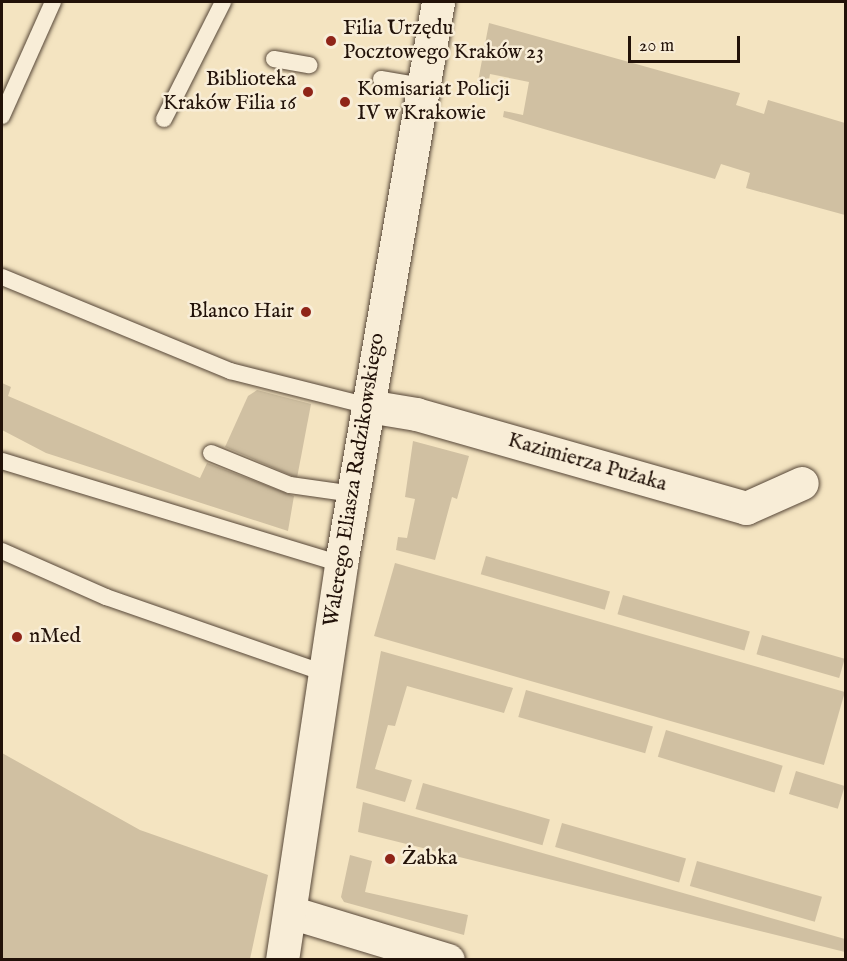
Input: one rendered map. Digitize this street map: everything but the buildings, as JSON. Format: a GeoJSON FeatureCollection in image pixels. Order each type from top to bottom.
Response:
{"type":"FeatureCollection","features":[{"type":"Feature","properties":{"kind":"street","name":"Walerego Eliasza Radzikowskiego"},"geometry":{"type":"LineString","coordinates":[[282,960],[341,564],[438,2]]}},
{"type":"Feature","properties":{"kind":"street","name":"Kazimierza Pużaka"},"geometry":{"type":"LineString","coordinates":[[368,406],[416,414],[747,508],[802,483]]}},
{"type":"Feature","properties":{"kind":"street"},"geometry":{"type":"LineString","coordinates":[[290,912],[448,960]]}},
{"type":"Feature","properties":{"kind":"lane"},"geometry":{"type":"LineString","coordinates":[[2,116],[54,2]]}},
{"type":"Feature","properties":{"kind":"lane"},"geometry":{"type":"LineString","coordinates":[[164,119],[223,2]]}},
{"type":"Feature","properties":{"kind":"lane"},"geometry":{"type":"LineString","coordinates":[[274,59],[309,65]]}},
{"type":"Feature","properties":{"kind":"lane"},"geometry":{"type":"LineString","coordinates":[[381,79],[423,86]]}},
{"type":"Feature","properties":{"kind":"lane"},"geometry":{"type":"LineString","coordinates":[[2,277],[230,371],[368,406]]}},
{"type":"Feature","properties":{"kind":"lane"},"geometry":{"type":"LineString","coordinates":[[211,453],[290,485],[353,494]]}},
{"type":"Feature","properties":{"kind":"lane"},"geometry":{"type":"LineString","coordinates":[[2,461],[341,564]]}},
{"type":"Feature","properties":{"kind":"lane"},"geometry":{"type":"LineString","coordinates":[[2,551],[106,597],[324,673]]}},
{"type":"Feature","properties":{"kind":"shaded area"},"geometry":{"type":"Polygon","coordinates":[[[489,23],[740,93],[736,105],[764,114],[768,100],[845,123],[845,215],[746,188],[750,173],[721,164],[715,179],[503,117],[504,111],[523,115],[529,82],[490,74],[486,95],[476,92],[489,23]]]}},
{"type":"Feature","properties":{"kind":"shaded area"},"geometry":{"type":"Polygon","coordinates":[[[2,383],[11,387],[8,396],[200,478],[207,463],[294,496],[288,531],[46,453],[2,430],[2,383]]]}},
{"type":"Feature","properties":{"kind":"shaded area"},"geometry":{"type":"Polygon","coordinates":[[[257,390],[311,404],[297,478],[225,447],[248,396],[257,390]]]}},
{"type":"Feature","properties":{"kind":"shaded area"},"geometry":{"type":"Polygon","coordinates":[[[413,441],[469,456],[457,499],[452,497],[435,560],[396,550],[398,537],[407,538],[415,499],[405,497],[413,441]]]}},
{"type":"Feature","properties":{"kind":"shaded area"},"geometry":{"type":"Polygon","coordinates":[[[486,556],[610,592],[605,610],[481,574],[486,556]]]}},
{"type":"Feature","properties":{"kind":"shaded area"},"geometry":{"type":"Polygon","coordinates":[[[395,563],[845,692],[824,765],[374,636],[395,563]]]}},
{"type":"Feature","properties":{"kind":"shaded area"},"geometry":{"type":"Polygon","coordinates":[[[623,595],[750,631],[744,651],[617,614],[623,595]]]}},
{"type":"Feature","properties":{"kind":"shaded area"},"geometry":{"type":"Polygon","coordinates":[[[762,635],[845,659],[839,678],[756,654],[762,635]]]}},
{"type":"Feature","properties":{"kind":"shaded area"},"geometry":{"type":"Polygon","coordinates":[[[381,651],[513,688],[504,713],[407,686],[395,726],[388,725],[375,769],[412,780],[405,802],[356,788],[381,651]]]}},
{"type":"Feature","properties":{"kind":"shaded area"},"geometry":{"type":"Polygon","coordinates":[[[526,690],[653,726],[645,753],[518,717],[526,690]]]}},
{"type":"Feature","properties":{"kind":"shaded area"},"geometry":{"type":"Polygon","coordinates":[[[666,730],[783,766],[774,792],[658,757],[666,730]]]}},
{"type":"Feature","properties":{"kind":"shaded area"},"geometry":{"type":"Polygon","coordinates":[[[2,753],[140,830],[268,875],[250,959],[2,959],[2,753]]]}},
{"type":"Feature","properties":{"kind":"shaded area"},"geometry":{"type":"Polygon","coordinates":[[[796,771],[845,786],[838,809],[789,794],[796,771]]]}},
{"type":"Feature","properties":{"kind":"shaded area"},"geometry":{"type":"Polygon","coordinates":[[[423,783],[550,819],[542,845],[416,809],[423,783]]]}},
{"type":"Feature","properties":{"kind":"shaded area"},"geometry":{"type":"Polygon","coordinates":[[[363,802],[845,939],[845,952],[358,832],[363,802]]]}},
{"type":"Feature","properties":{"kind":"shaded area"},"geometry":{"type":"Polygon","coordinates":[[[562,823],[686,859],[679,883],[555,847],[562,823]]]}},
{"type":"Feature","properties":{"kind":"shaded area"},"geometry":{"type":"Polygon","coordinates":[[[350,855],[372,861],[365,892],[468,915],[464,935],[344,902],[341,897],[350,855]]]}},
{"type":"Feature","properties":{"kind":"shaded area"},"geometry":{"type":"Polygon","coordinates":[[[697,861],[822,897],[815,922],[690,886],[697,861]]]}},
{"type":"Feature","properties":{"kind":"place","name":"Filia Urzędu Pocztowego Kraków 23"},"geometry":{"type":"Point","coordinates":[331,41]}},
{"type":"Feature","properties":{"kind":"place","name":"Biblioteka Kraków Filia 16"},"geometry":{"type":"Point","coordinates":[308,92]}},
{"type":"Feature","properties":{"kind":"place","name":"Komisariat Policji IV w Krakowie"},"geometry":{"type":"Point","coordinates":[345,102]}},
{"type":"Feature","properties":{"kind":"place","name":"Blanco Hair"},"geometry":{"type":"Point","coordinates":[306,312]}},
{"type":"Feature","properties":{"kind":"place","name":"nMed"},"geometry":{"type":"Point","coordinates":[17,637]}},
{"type":"Feature","properties":{"kind":"place","name":"Żabka"},"geometry":{"type":"Point","coordinates":[390,859]}}]}
